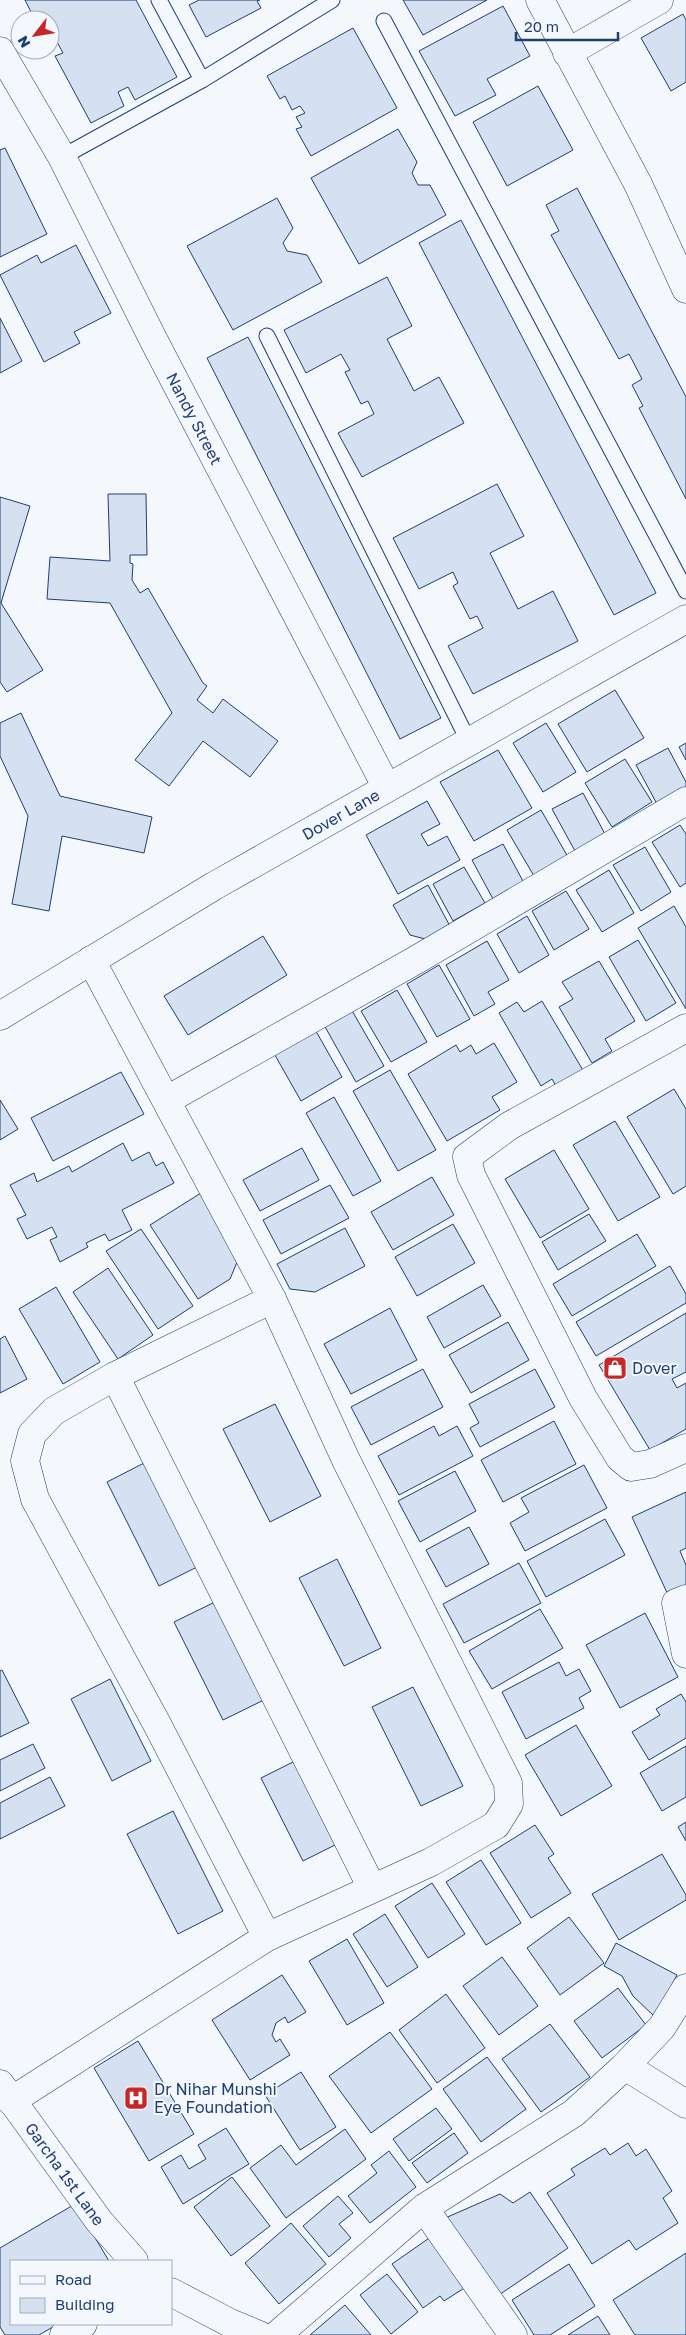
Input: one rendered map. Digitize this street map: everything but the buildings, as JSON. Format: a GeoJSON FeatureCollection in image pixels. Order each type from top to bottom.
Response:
{"type":"FeatureCollection","features":[{"type":"Feature","properties":{"kind":"street"},"geometry":{"type":"LineString","coordinates":[[540,0],[638,184],[686,290]]}},
{"type":"Feature","properties":{"kind":"street"},"geometry":{"type":"LineString","coordinates":[[567,53],[659,0]]}},
{"type":"Feature","properties":{"kind":"street","name":"Nandy Street"},"geometry":{"type":"LineString","coordinates":[[0,51],[62,157],[153,339],[387,788]]}},
{"type":"Feature","properties":{"kind":"street","name":"Dover Lane"},"geometry":{"type":"LineString","coordinates":[[0,1016],[214,886],[686,619]]}},
{"type":"Feature","properties":{"kind":"street"},"geometry":{"type":"LineString","coordinates":[[167,1100],[416,960],[686,801]]}},
{"type":"Feature","properties":{"kind":"street"},"geometry":{"type":"LineString","coordinates":[[5,2093],[267,1938],[431,1862],[496,1825],[509,1804],[508,1783],[346,1460],[272,1299],[91,960]]}},
{"type":"Feature","properties":{"kind":"street"},"geometry":{"type":"LineString","coordinates":[[686,1028],[509,1126],[467,1157],[471,1174],[583,1398],[620,1458],[631,1467],[650,1464],[686,1448]]}},
{"type":"Feature","properties":{"kind":"street"},"geometry":{"type":"LineString","coordinates":[[267,1938],[158,1726],[34,1498],[25,1461],[32,1434],[54,1411],[115,1376],[272,1299]]}},
{"type":"Feature","properties":{"kind":"street"},"geometry":{"type":"LineString","coordinates":[[115,1376],[372,1888]]}},
{"type":"Feature","properties":{"kind":"street"},"geometry":{"type":"LineString","coordinates":[[686,1599],[676,1603],[686,1654]]}},
{"type":"Feature","properties":{"kind":"street"},"geometry":{"type":"LineString","coordinates":[[278,2335],[424,2208],[574,2113],[625,2066],[662,2027],[686,1988]]}},
{"type":"Feature","properties":{"kind":"street"},"geometry":{"type":"LineString","coordinates":[[625,2066],[686,2104]]}},
{"type":"Feature","properties":{"kind":"street","name":"Garcha 1st Lane"},"geometry":{"type":"LineString","coordinates":[[5,2093],[99,2221],[133,2260]]}},
{"type":"Feature","properties":{"kind":"street"},"geometry":{"type":"LineString","coordinates":[[424,2208],[513,2335]]}},
{"type":"Feature","properties":{"kind":"street"},"geometry":{"type":"LineString","coordinates":[[172,2293],[230,2323],[260,2335]]}},
{"type":"Feature","properties":{"kind":"street"},"geometry":{"type":"LineString","coordinates":[[64,2335],[81,2325]]}},
{"type":"Feature","properties":{"kind":"lane"},"geometry":{"type":"LineString","coordinates":[[160,0],[202,80]]}},
{"type":"Feature","properties":{"kind":"lane"},"geometry":{"type":"LineString","coordinates":[[62,157],[202,80],[332,0]]}},
{"type":"Feature","properties":{"kind":"lane"},"geometry":{"type":"LineString","coordinates":[[384,22],[686,591]]}},
{"type":"Feature","properties":{"kind":"lane"},"geometry":{"type":"LineString","coordinates":[[267,336],[469,742]]}},
{"type":"Feature","properties":{"kind":"place","name":"Dover"},"geometry":{"type":"Point","coordinates":[615,1368]}},
{"type":"Feature","properties":{"kind":"place","name":"Dr Nihar Munshi Eye Foundation"},"geometry":{"type":"Point","coordinates":[136,2098]}}]}
